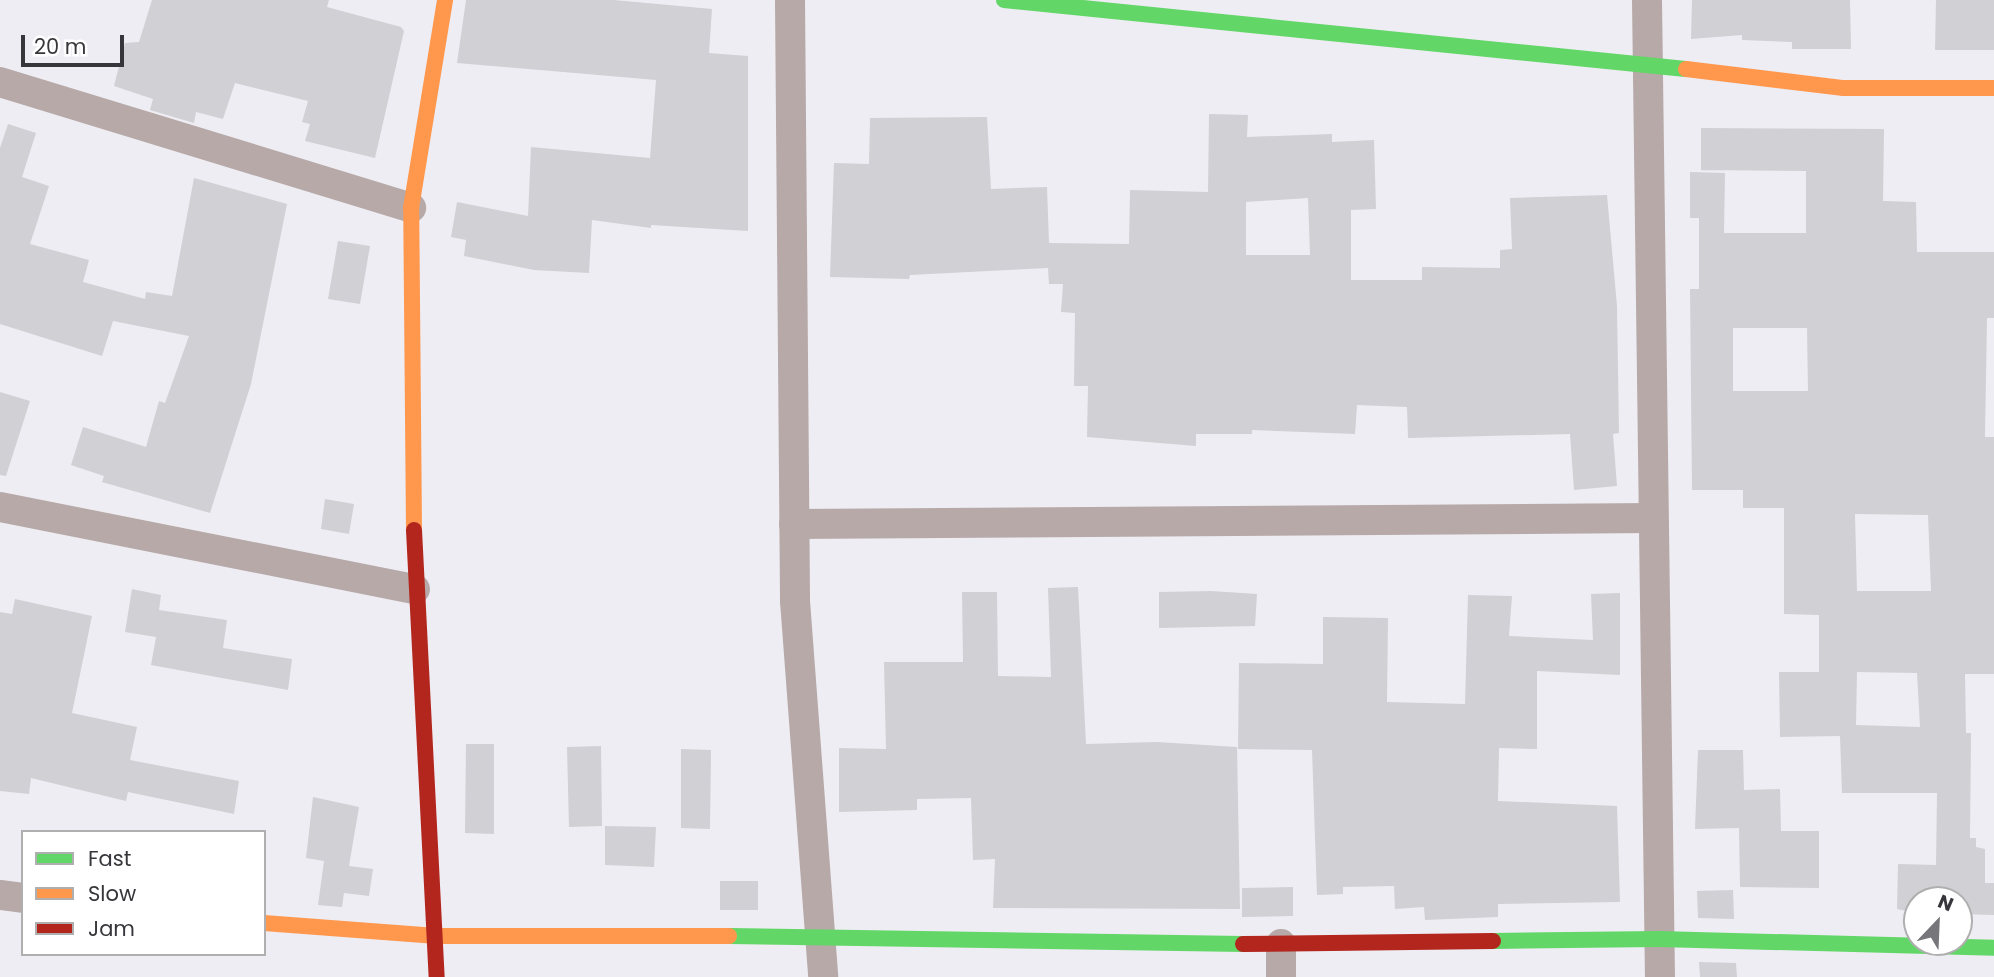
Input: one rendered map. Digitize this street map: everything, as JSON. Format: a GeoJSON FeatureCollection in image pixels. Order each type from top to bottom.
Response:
{"type":"FeatureCollection","features":[{"type":"Feature","properties":{"kind":"street"},"geometry":{"type":"LineString","coordinates":[[437,977],[437,936],[415,589],[411,208],[445,0]]}},
{"type":"Feature","properties":{"kind":"street"},"geometry":{"type":"LineString","coordinates":[[790,0],[795,601],[824,939],[823,977]]}},
{"type":"Feature","properties":{"kind":"street"},"geometry":{"type":"LineString","coordinates":[[1004,0],[1647,64],[1844,88],[1994,88]]}},
{"type":"Feature","properties":{"kind":"street"},"geometry":{"type":"LineString","coordinates":[[1647,0],[1660,977]]}},
{"type":"Feature","properties":{"kind":"street"},"geometry":{"type":"LineString","coordinates":[[0,82],[411,208]]}},
{"type":"Feature","properties":{"kind":"street"},"geometry":{"type":"LineString","coordinates":[[0,507],[415,589]]}},
{"type":"Feature","properties":{"kind":"street"},"geometry":{"type":"LineString","coordinates":[[794,524],[1653,518]]}},
{"type":"Feature","properties":{"kind":"street"},"geometry":{"type":"LineString","coordinates":[[0,895],[21,898]]}},
{"type":"Feature","properties":{"kind":"street"},"geometry":{"type":"LineString","coordinates":[[266,923],[437,936],[1281,943],[1659,939],[1994,948]]}},
{"type":"Feature","properties":{"kind":"street"},"geometry":{"type":"LineString","coordinates":[[1280,977],[1281,943]]}},
{"type":"Feature","properties":{"kind":"building"},"geometry":{"type":"Polygon","coordinates":[[[152,0],[329,0],[327,7],[401,27],[404,31],[375,158],[305,141],[310,124],[302,122],[308,101],[235,83],[223,119],[196,112],[194,123],[150,110],[153,99],[114,86],[125,43],[139,42],[152,0]]]}},
{"type":"Feature","properties":{"kind":"building"},"geometry":{"type":"Polygon","coordinates":[[[466,0],[614,0],[712,9],[709,53],[748,56],[748,231],[651,225],[651,228],[592,220],[589,273],[534,270],[464,256],[466,240],[451,237],[457,202],[528,216],[531,147],[650,158],[656,80],[457,63],[466,0]]]}},
{"type":"Feature","properties":{"kind":"building"},"geometry":{"type":"Polygon","coordinates":[[[1692,0],[1850,0],[1851,49],[1792,49],[1792,42],[1742,40],[1742,35],[1691,39],[1692,0]]]}},
{"type":"Feature","properties":{"kind":"building"},"geometry":{"type":"Polygon","coordinates":[[[1936,0],[1994,0],[1994,50],[1935,50],[1936,0]]]}},
{"type":"Feature","properties":{"kind":"building"},"geometry":{"type":"Polygon","coordinates":[[[1209,114],[1248,115],[1247,137],[1332,134],[1332,142],[1374,140],[1376,209],[1351,210],[1351,280],[1422,280],[1422,267],[1500,268],[1500,250],[1512,249],[1510,198],[1607,195],[1617,306],[1619,433],[1613,434],[1617,486],[1574,490],[1570,434],[1408,438],[1407,407],[1357,405],[1355,434],[1252,430],[1252,434],[1196,434],[1196,446],[1087,437],[1088,386],[1074,386],[1075,313],[1061,312],[1063,284],[1049,284],[1048,268],[910,275],[909,279],[830,277],[834,163],[869,164],[870,118],[987,117],[991,189],[1047,187],[1049,243],[1129,244],[1130,190],[1208,192],[1209,114]],[[1308,198],[1246,202],[1246,255],[1310,255],[1308,198]]]}},
{"type":"Feature","properties":{"kind":"building"},"geometry":{"type":"Polygon","coordinates":[[[8,124],[36,133],[22,177],[49,186],[30,244],[89,260],[83,282],[145,299],[146,292],[172,296],[194,178],[287,204],[251,384],[210,513],[102,482],[104,476],[71,465],[83,427],[146,447],[159,401],[165,403],[189,336],[113,321],[102,356],[0,324],[0,148],[8,124]]]}},
{"type":"Feature","properties":{"kind":"building"},"geometry":{"type":"Polygon","coordinates":[[[1701,128],[1884,129],[1883,201],[1916,202],[1917,252],[1994,252],[1994,318],[1987,318],[1985,437],[1994,437],[1994,674],[1965,674],[1966,733],[1971,733],[1970,838],[1976,838],[1976,847],[1985,849],[1985,883],[1994,883],[1994,915],[1973,914],[1973,886],[1903,886],[1903,910],[1897,909],[1898,864],[1936,865],[1937,793],[1842,793],[1840,736],[1780,737],[1779,672],[1819,672],[1819,615],[1784,614],[1784,508],[1743,508],[1743,490],[1692,490],[1690,289],[1699,289],[1699,218],[1690,218],[1690,172],[1725,173],[1724,233],[1806,233],[1806,171],[1701,170],[1701,128]],[[1733,328],[1733,391],[1808,391],[1807,328],[1733,328]],[[1855,514],[1857,591],[1931,591],[1928,515],[1855,514]],[[1857,672],[1856,725],[1920,727],[1917,673],[1857,672]]]}},
{"type":"Feature","properties":{"kind":"building"},"geometry":{"type":"Polygon","coordinates":[[[338,241],[370,246],[360,304],[328,299],[338,241]]]}},
{"type":"Feature","properties":{"kind":"building"},"geometry":{"type":"Polygon","coordinates":[[[0,392],[30,401],[6,476],[0,475],[0,392]]]}},
{"type":"Feature","properties":{"kind":"building"},"geometry":{"type":"Polygon","coordinates":[[[325,499],[354,504],[349,534],[321,529],[325,499]]]}},
{"type":"Feature","properties":{"kind":"building"},"geometry":{"type":"Polygon","coordinates":[[[1078,587],[1086,744],[1157,742],[1237,747],[1240,909],[993,908],[995,859],[973,860],[971,798],[917,799],[917,810],[839,812],[839,748],[886,749],[884,662],[963,662],[962,592],[997,592],[998,676],[1051,677],[1048,588],[1078,587]]]}},
{"type":"Feature","properties":{"kind":"building"},"geometry":{"type":"Polygon","coordinates":[[[132,589],[161,595],[159,610],[227,620],[223,648],[292,659],[288,690],[151,665],[156,637],[125,632],[132,589]]]}},
{"type":"Feature","properties":{"kind":"building"},"geometry":{"type":"Polygon","coordinates":[[[1159,592],[1257,594],[1255,626],[1159,628],[1159,592]]]}},
{"type":"Feature","properties":{"kind":"building"},"geometry":{"type":"Polygon","coordinates":[[[1620,593],[1620,675],[1537,671],[1537,749],[1499,748],[1498,801],[1617,806],[1620,902],[1498,904],[1498,917],[1425,920],[1424,907],[1395,909],[1394,886],[1343,887],[1343,894],[1317,895],[1312,750],[1238,749],[1239,663],[1323,664],[1323,617],[1388,618],[1387,702],[1465,704],[1468,595],[1512,596],[1509,636],[1593,640],[1591,594],[1620,593]]]}},
{"type":"Feature","properties":{"kind":"building"},"geometry":{"type":"Polygon","coordinates":[[[15,599],[92,616],[72,713],[137,727],[130,760],[239,781],[234,814],[128,792],[126,801],[31,778],[29,794],[0,791],[0,612],[12,614],[15,599]]]}},
{"type":"Feature","properties":{"kind":"building"},"geometry":{"type":"Polygon","coordinates":[[[466,744],[494,744],[494,834],[465,833],[466,744]]]}},
{"type":"Feature","properties":{"kind":"building"},"geometry":{"type":"Polygon","coordinates":[[[601,746],[602,826],[569,827],[567,747],[601,746]]]}},
{"type":"Feature","properties":{"kind":"building"},"geometry":{"type":"Polygon","coordinates":[[[681,749],[711,750],[710,829],[681,828],[681,749]]]}},
{"type":"Feature","properties":{"kind":"building"},"geometry":{"type":"Polygon","coordinates":[[[1698,750],[1743,750],[1744,790],[1780,789],[1781,831],[1819,831],[1819,888],[1740,887],[1739,828],[1695,829],[1698,750]]]}},
{"type":"Feature","properties":{"kind":"building"},"geometry":{"type":"Polygon","coordinates":[[[313,797],[359,807],[349,866],[373,869],[369,896],[344,893],[342,907],[318,905],[324,861],[306,858],[313,797]]]}},
{"type":"Feature","properties":{"kind":"building"},"geometry":{"type":"Polygon","coordinates":[[[605,826],[656,827],[654,867],[605,865],[605,826]]]}},
{"type":"Feature","properties":{"kind":"building"},"geometry":{"type":"Polygon","coordinates":[[[720,881],[758,881],[758,910],[720,910],[720,881]]]}},
{"type":"Feature","properties":{"kind":"building"},"geometry":{"type":"Polygon","coordinates":[[[1293,887],[1293,916],[1242,917],[1242,888],[1293,887]]]}},
{"type":"Feature","properties":{"kind":"building"},"geometry":{"type":"Polygon","coordinates":[[[1733,890],[1734,919],[1698,918],[1697,891],[1733,890]]]}},
{"type":"Feature","properties":{"kind":"building"},"geometry":{"type":"Polygon","coordinates":[[[1699,962],[1736,963],[1737,977],[1700,977],[1699,962]]]}},
{"type":"Feature","properties":{"kind":"traffic: fast"},"geometry":{"type":"LineString","coordinates":[[1004,0],[1686,69]]}},
{"type":"Feature","properties":{"kind":"traffic: fast"},"geometry":{"type":"LineString","coordinates":[[729,936],[1243,944]]}},
{"type":"Feature","properties":{"kind":"traffic: fast"},"geometry":{"type":"LineString","coordinates":[[1493,941],[1659,939],[1994,948]]}},
{"type":"Feature","properties":{"kind":"traffic: slow"},"geometry":{"type":"LineString","coordinates":[[414,530],[411,208],[445,0]]}},
{"type":"Feature","properties":{"kind":"traffic: slow"},"geometry":{"type":"LineString","coordinates":[[1686,69],[1844,88],[1994,88]]}},
{"type":"Feature","properties":{"kind":"traffic: slow"},"geometry":{"type":"LineString","coordinates":[[266,923],[437,936],[729,936]]}},
{"type":"Feature","properties":{"kind":"traffic: jam"},"geometry":{"type":"LineString","coordinates":[[414,530],[437,977]]}},
{"type":"Feature","properties":{"kind":"traffic: jam"},"geometry":{"type":"LineString","coordinates":[[1243,944],[1493,941]]}}]}
